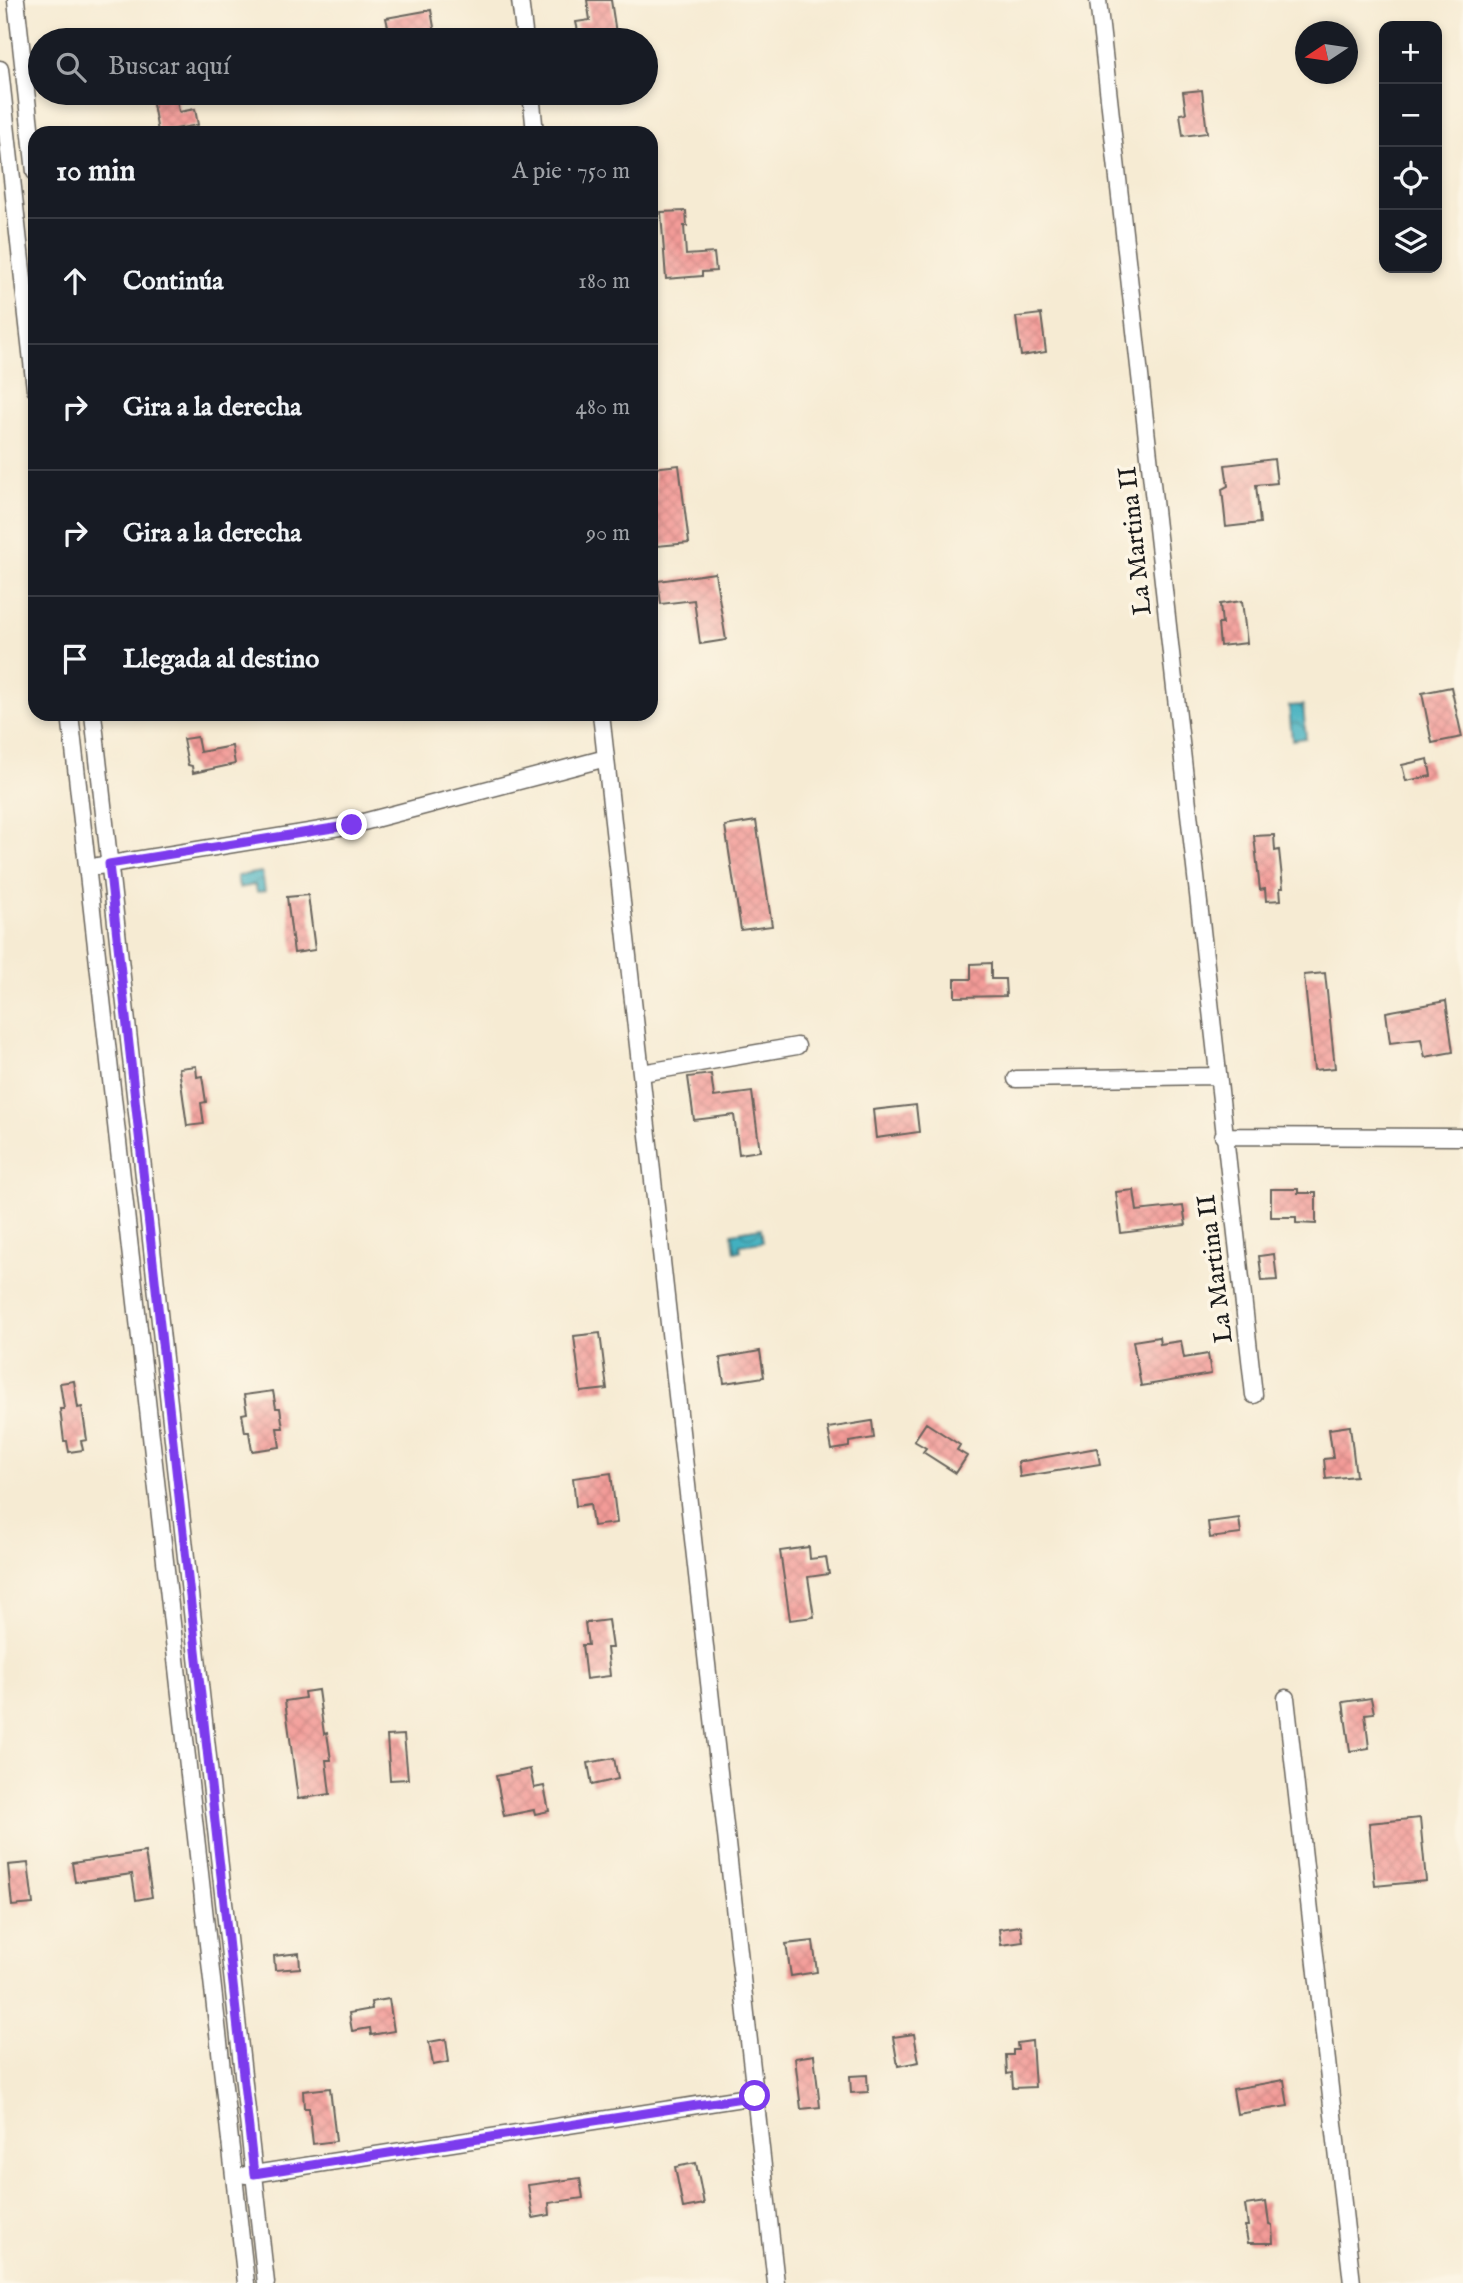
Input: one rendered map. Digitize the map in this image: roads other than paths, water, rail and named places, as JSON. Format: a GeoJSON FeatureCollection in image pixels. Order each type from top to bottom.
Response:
{"type":"FeatureCollection","features":[{"type":"Feature","properties":{"kind":"street"},"geometry":{"type":"LineString","coordinates":[[16,0],[30,126]]}},
{"type":"Feature","properties":{"kind":"street"},"geometry":{"type":"LineString","coordinates":[[520,0],[524,28]]}},
{"type":"Feature","properties":{"kind":"street","name":"La Martina II"},"geometry":{"type":"LineString","coordinates":[[1098,0],[1254,1395]]}},
{"type":"Feature","properties":{"kind":"street"},"geometry":{"type":"LineString","coordinates":[[0,69],[28,326]]}},
{"type":"Feature","properties":{"kind":"street"},"geometry":{"type":"LineString","coordinates":[[532,105],[534,126]]}},
{"type":"Feature","properties":{"kind":"street"},"geometry":{"type":"LineString","coordinates":[[71,721],[246,2283]]}},
{"type":"Feature","properties":{"kind":"street"},"geometry":{"type":"LineString","coordinates":[[94,721],[267,2283]]}},
{"type":"Feature","properties":{"kind":"street"},"geometry":{"type":"LineString","coordinates":[[602,721],[776,2283]]}},
{"type":"Feature","properties":{"kind":"street"},"geometry":{"type":"LineString","coordinates":[[87,867],[352,825],[606,758]]}},
{"type":"Feature","properties":{"kind":"street"},"geometry":{"type":"LineString","coordinates":[[642,1073],[797,1046]]}},
{"type":"Feature","properties":{"kind":"street"},"geometry":{"type":"LineString","coordinates":[[1016,1079],[1217,1076]]}},
{"type":"Feature","properties":{"kind":"street"},"geometry":{"type":"LineString","coordinates":[[1223,1136],[1463,1137]]}},
{"type":"Feature","properties":{"kind":"street"},"geometry":{"type":"LineString","coordinates":[[1286,1698],[1352,2283]]}},
{"type":"Feature","properties":{"kind":"street"},"geometry":{"type":"LineString","coordinates":[[234,2177],[755,2096]]}},
{"type":"Feature","properties":{"kind":"water"},"geometry":{"type":"Polygon","coordinates":[[[1303,705],[1306,738],[1292,740],[1289,706],[1303,705]]]}},
{"type":"Feature","properties":{"kind":"water"},"geometry":{"type":"Polygon","coordinates":[[[262,872],[265,891],[257,892],[255,885],[239,888],[237,876],[262,872]]]}},
{"type":"Feature","properties":{"kind":"water"},"geometry":{"type":"Polygon","coordinates":[[[761,1228],[763,1242],[740,1245],[741,1251],[735,1252],[732,1233],[761,1228]]]}}]}
